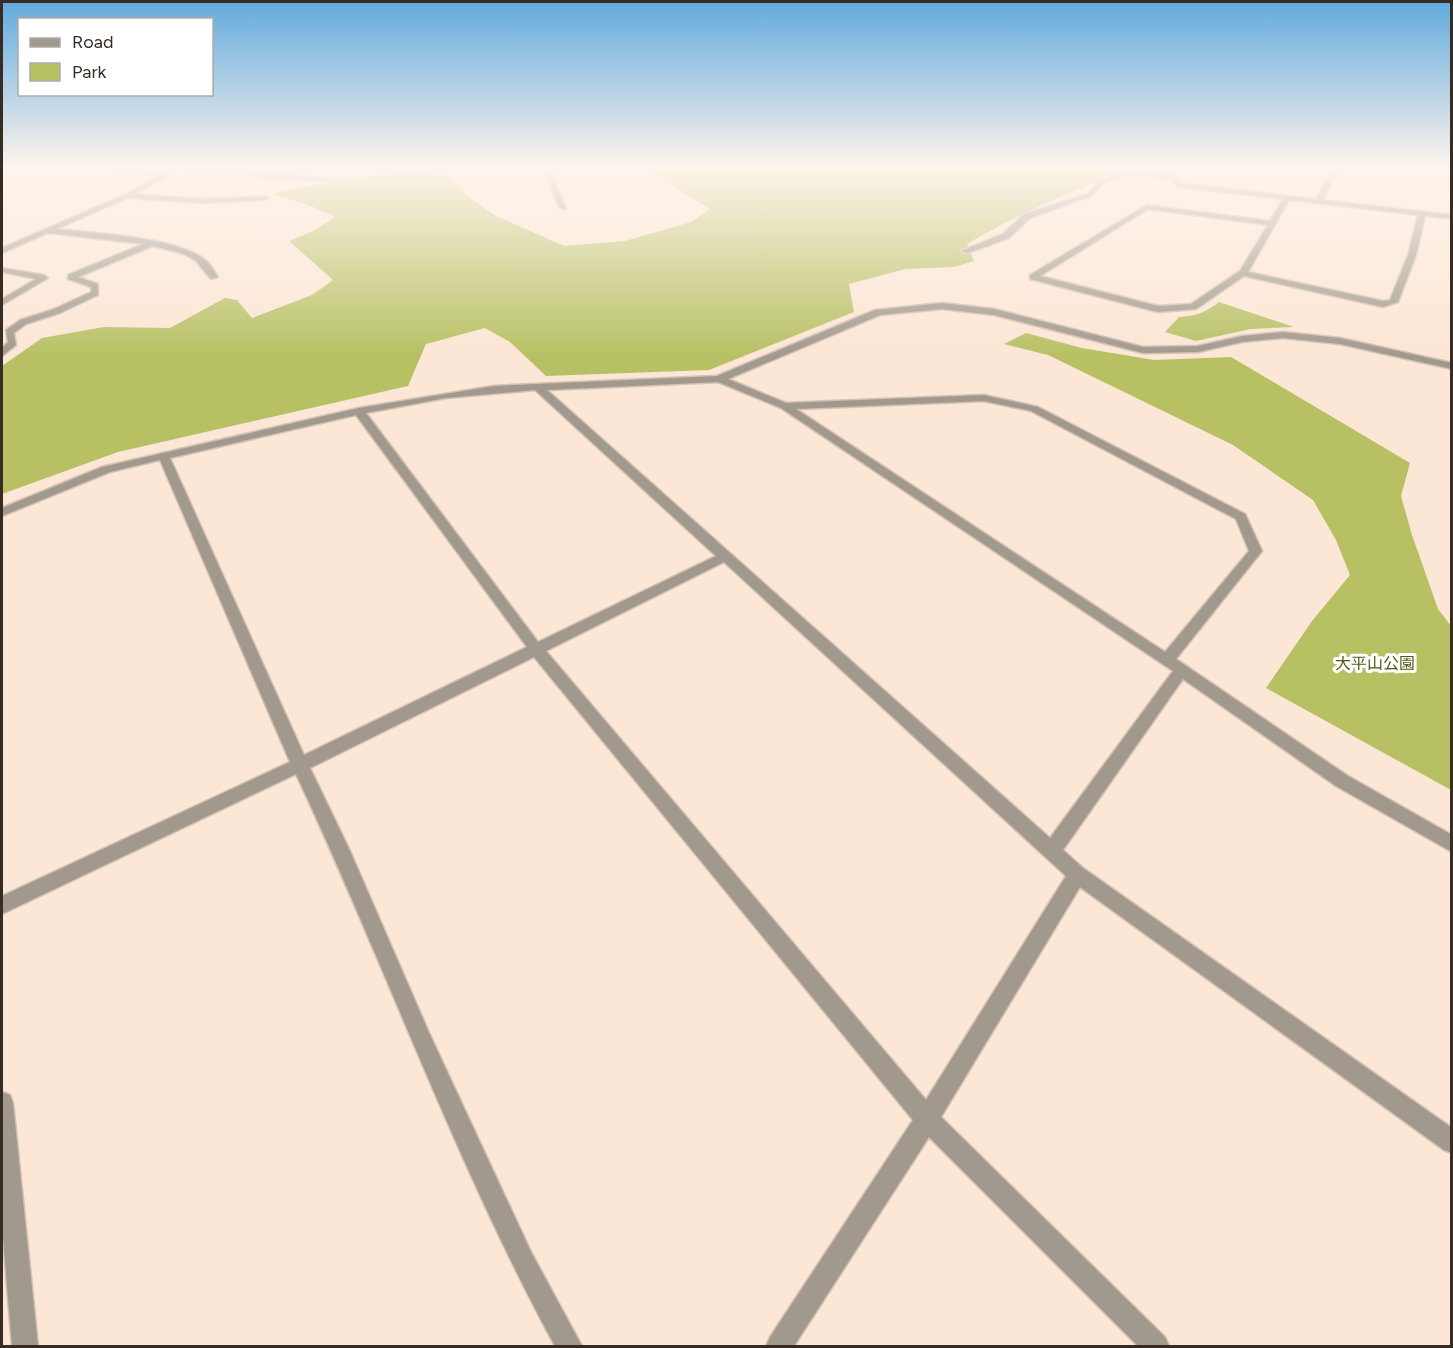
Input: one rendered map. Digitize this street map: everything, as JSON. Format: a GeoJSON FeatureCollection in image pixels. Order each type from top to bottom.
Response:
{"type":"FeatureCollection","features":[{"type":"Feature","properties":{"kind":"street"},"geometry":{"type":"LineString","coordinates":[[965,251],[1006,236],[1012,230]]}},
{"type":"Feature","properties":{"kind":"street"},"geometry":{"type":"LineString","coordinates":[[1110,230],[1033,277],[1158,309],[1193,307],[1244,273],[1267,230]]}},
{"type":"Feature","properties":{"kind":"street"},"geometry":{"type":"LineString","coordinates":[[1244,273],[1383,304],[1394,302],[1412,255],[1418,230]]}},
{"type":"Feature","properties":{"kind":"street"},"geometry":{"type":"LineString","coordinates":[[2,251],[48,231],[151,244],[199,259],[214,277]]}},
{"type":"Feature","properties":{"kind":"street"},"geometry":{"type":"LineString","coordinates":[[2,353],[13,343],[9,332],[16,327],[95,293],[95,286],[71,278],[151,244]]}},
{"type":"Feature","properties":{"kind":"street"},"geometry":{"type":"LineString","coordinates":[[2,270],[44,278],[2,303]]}},
{"type":"Feature","properties":{"kind":"street"},"geometry":{"type":"LineString","coordinates":[[2,512],[98,472],[359,411],[494,389],[719,379],[878,312],[942,306],[994,312],[1143,350],[1198,350],[1242,339],[1283,335],[1340,340],[1452,366]]}},
{"type":"Feature","properties":{"kind":"street"},"geometry":{"type":"LineString","coordinates":[[719,379],[784,406],[1167,660],[1342,781],[1452,844]]}},
{"type":"Feature","properties":{"kind":"street"},"geometry":{"type":"LineString","coordinates":[[538,388],[1077,874],[1452,1142]]}},
{"type":"Feature","properties":{"kind":"street"},"geometry":{"type":"LineString","coordinates":[[784,406],[984,398],[1034,409],[1241,517],[1256,551],[1167,660]]}},
{"type":"Feature","properties":{"kind":"street"},"geometry":{"type":"LineString","coordinates":[[359,411],[536,648],[927,1119],[1156,1347]]}},
{"type":"Feature","properties":{"kind":"street"},"geometry":{"type":"LineString","coordinates":[[163,455],[522,1261],[569,1347]]}},
{"type":"Feature","properties":{"kind":"street"},"geometry":{"type":"LineString","coordinates":[[2,905],[300,765],[726,556]]}},
{"type":"Feature","properties":{"kind":"street"},"geometry":{"type":"LineString","coordinates":[[1052,850],[1181,671]]}},
{"type":"Feature","properties":{"kind":"street"},"geometry":{"type":"LineString","coordinates":[[779,1347],[927,1119],[1077,874]]}},
{"type":"Feature","properties":{"kind":"street"},"geometry":{"type":"LineString","coordinates":[[2,1102],[25,1347]]}},
{"type":"Feature","properties":{"kind":"green space"},"geometry":{"type":"Polygon","coordinates":[[[315,230],[528,230],[564,246],[625,241],[664,230],[993,230],[967,244],[974,261],[954,267],[905,269],[849,284],[854,312],[709,370],[546,376],[510,342],[485,328],[426,344],[408,386],[118,452],[2,494],[2,366],[42,338],[104,327],[170,328],[225,298],[237,300],[252,318],[312,295],[333,280],[289,241],[315,230]]]}},
{"type":"Feature","properties":{"kind":"green space"},"geometry":{"type":"Polygon","coordinates":[[[1219,302],[1294,327],[1251,329],[1196,341],[1165,332],[1179,317],[1200,313],[1219,302]]]}},
{"type":"Feature","properties":{"kind":"green space","name":"大平山公園"},"geometry":{"type":"Polygon","coordinates":[[[1026,333],[1082,348],[1154,360],[1231,357],[1410,463],[1401,496],[1438,609],[1451,626],[1451,790],[1266,688],[1312,621],[1350,575],[1336,540],[1313,500],[1233,445],[1048,355],[1004,344],[1026,333]]]}}]}
